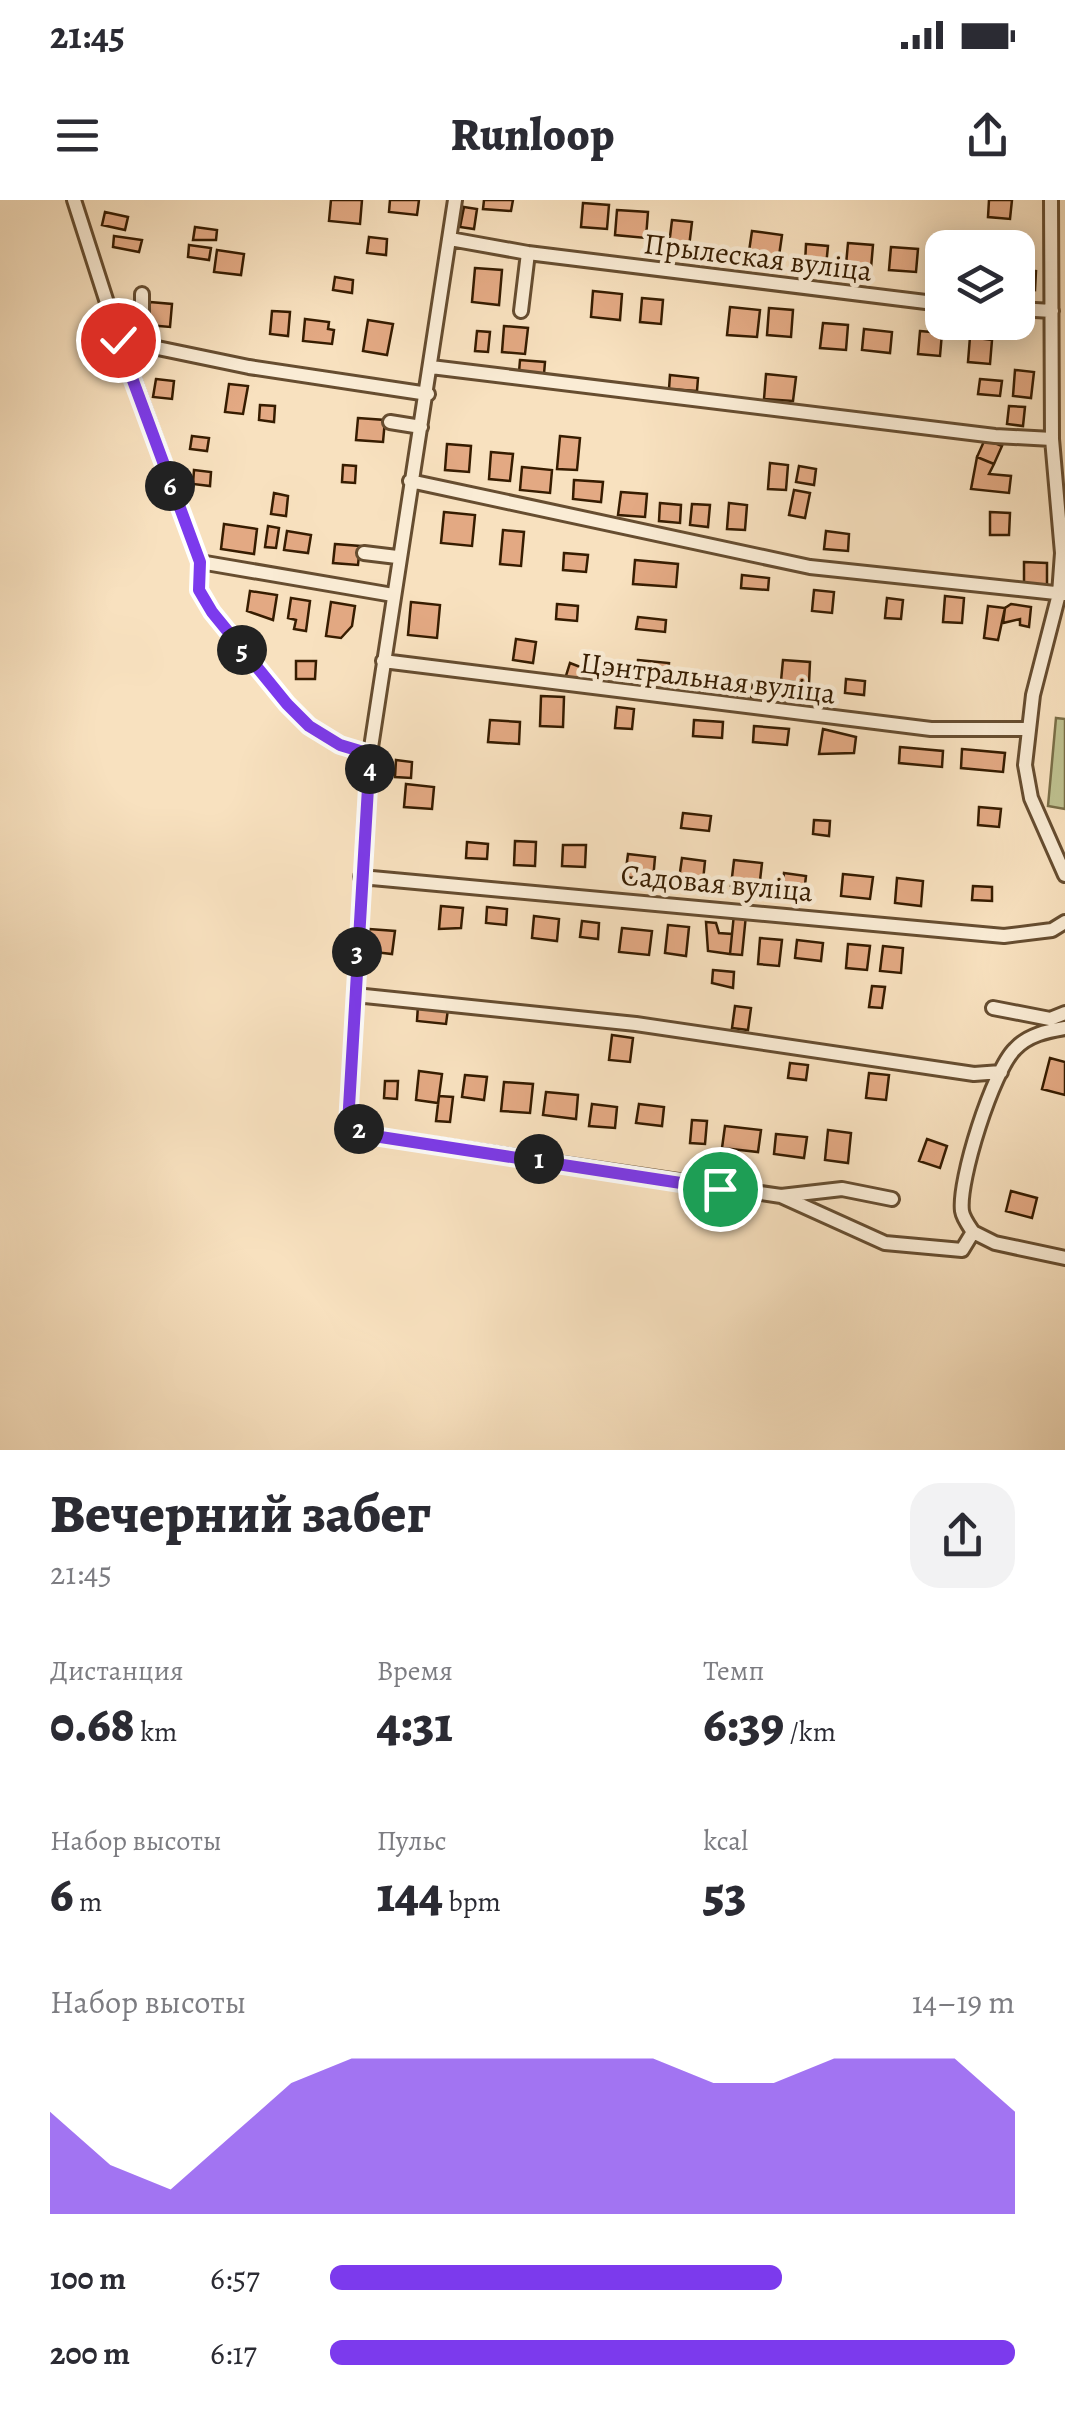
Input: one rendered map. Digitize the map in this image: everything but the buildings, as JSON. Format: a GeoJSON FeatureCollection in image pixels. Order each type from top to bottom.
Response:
{"type":"FeatureCollection","features":[{"type":"Feature","properties":{"kind":"street"},"geometry":{"type":"LineString","coordinates":[[74,200],[118,340],[200,562],[199,590],[212,612],[287,704],[324,735],[370,754]]}},
{"type":"Feature","properties":{"kind":"street"},"geometry":{"type":"LineString","coordinates":[[455,200],[428,394],[397,557],[370,754],[348,1124],[374,1136],[533,1158],[652,1181],[781,1196],[842,1188],[892,1199]]}},
{"type":"Feature","properties":{"kind":"street"},"geometry":{"type":"LineString","coordinates":[[1051,200],[1052,438],[1062,594],[1028,730],[1029,792],[1065,874]]}},
{"type":"Feature","properties":{"kind":"street","name":"Прылеская вуліца"},"geometry":{"type":"LineString","coordinates":[[450,239],[528,254],[925,302]]}},
{"type":"Feature","properties":{"kind":"street"},"geometry":{"type":"LineString","coordinates":[[521,310],[528,254]]}},
{"type":"Feature","properties":{"kind":"street"},"geometry":{"type":"LineString","coordinates":[[142,294],[142,337],[154,346]]}},
{"type":"Feature","properties":{"kind":"street"},"geometry":{"type":"LineString","coordinates":[[1035,310],[1052,310]]}},
{"type":"Feature","properties":{"kind":"street"},"geometry":{"type":"LineString","coordinates":[[118,340],[248,367],[428,394]]}},
{"type":"Feature","properties":{"kind":"street"},"geometry":{"type":"LineString","coordinates":[[431,367],[995,436],[1052,438]]}},
{"type":"Feature","properties":{"kind":"street"},"geometry":{"type":"LineString","coordinates":[[390,422],[421,427]]}},
{"type":"Feature","properties":{"kind":"street"},"geometry":{"type":"LineString","coordinates":[[410,481],[810,567],[1062,594]]}},
{"type":"Feature","properties":{"kind":"street"},"geometry":{"type":"LineString","coordinates":[[364,553],[397,557]]}},
{"type":"Feature","properties":{"kind":"street"},"geometry":{"type":"LineString","coordinates":[[200,562],[393,596]]}},
{"type":"Feature","properties":{"kind":"street","name":"Цэнтральная вуліца"},"geometry":{"type":"LineString","coordinates":[[383,661],[931,729],[1028,730]]}},
{"type":"Feature","properties":{"kind":"street","name":"Садовая вуліца"},"geometry":{"type":"LineString","coordinates":[[361,876],[1004,936],[1052,930],[1065,922]]}},
{"type":"Feature","properties":{"kind":"street"},"geometry":{"type":"LineString","coordinates":[[355,995],[656,1027],[974,1074],[1001,1072]]}},
{"type":"Feature","properties":{"kind":"street"},"geometry":{"type":"LineString","coordinates":[[994,1008],[1050,1019],[1065,1012]]}},
{"type":"Feature","properties":{"kind":"street"},"geometry":{"type":"LineString","coordinates":[[1065,1028],[1026,1040],[1009,1055],[965,1169],[962,1214],[973,1232],[994,1243],[1065,1258]]}},
{"type":"Feature","properties":{"kind":"street"},"geometry":{"type":"LineString","coordinates":[[781,1196],[884,1243],[962,1250],[973,1232]]}},
{"type":"Feature","properties":{"kind":"green space"},"geometry":{"type":"Polygon","coordinates":[[[1056,718],[1065,719],[1065,809],[1048,806],[1056,718]]]}},
{"type":"Feature","properties":{"kind":"route"},"geometry":{"type":"LineString","coordinates":[[118,340],[190,544],[200,562],[199,590],[212,612],[309,726],[340,745],[370,754],[348,1124],[374,1136],[720,1189]]}}]}
